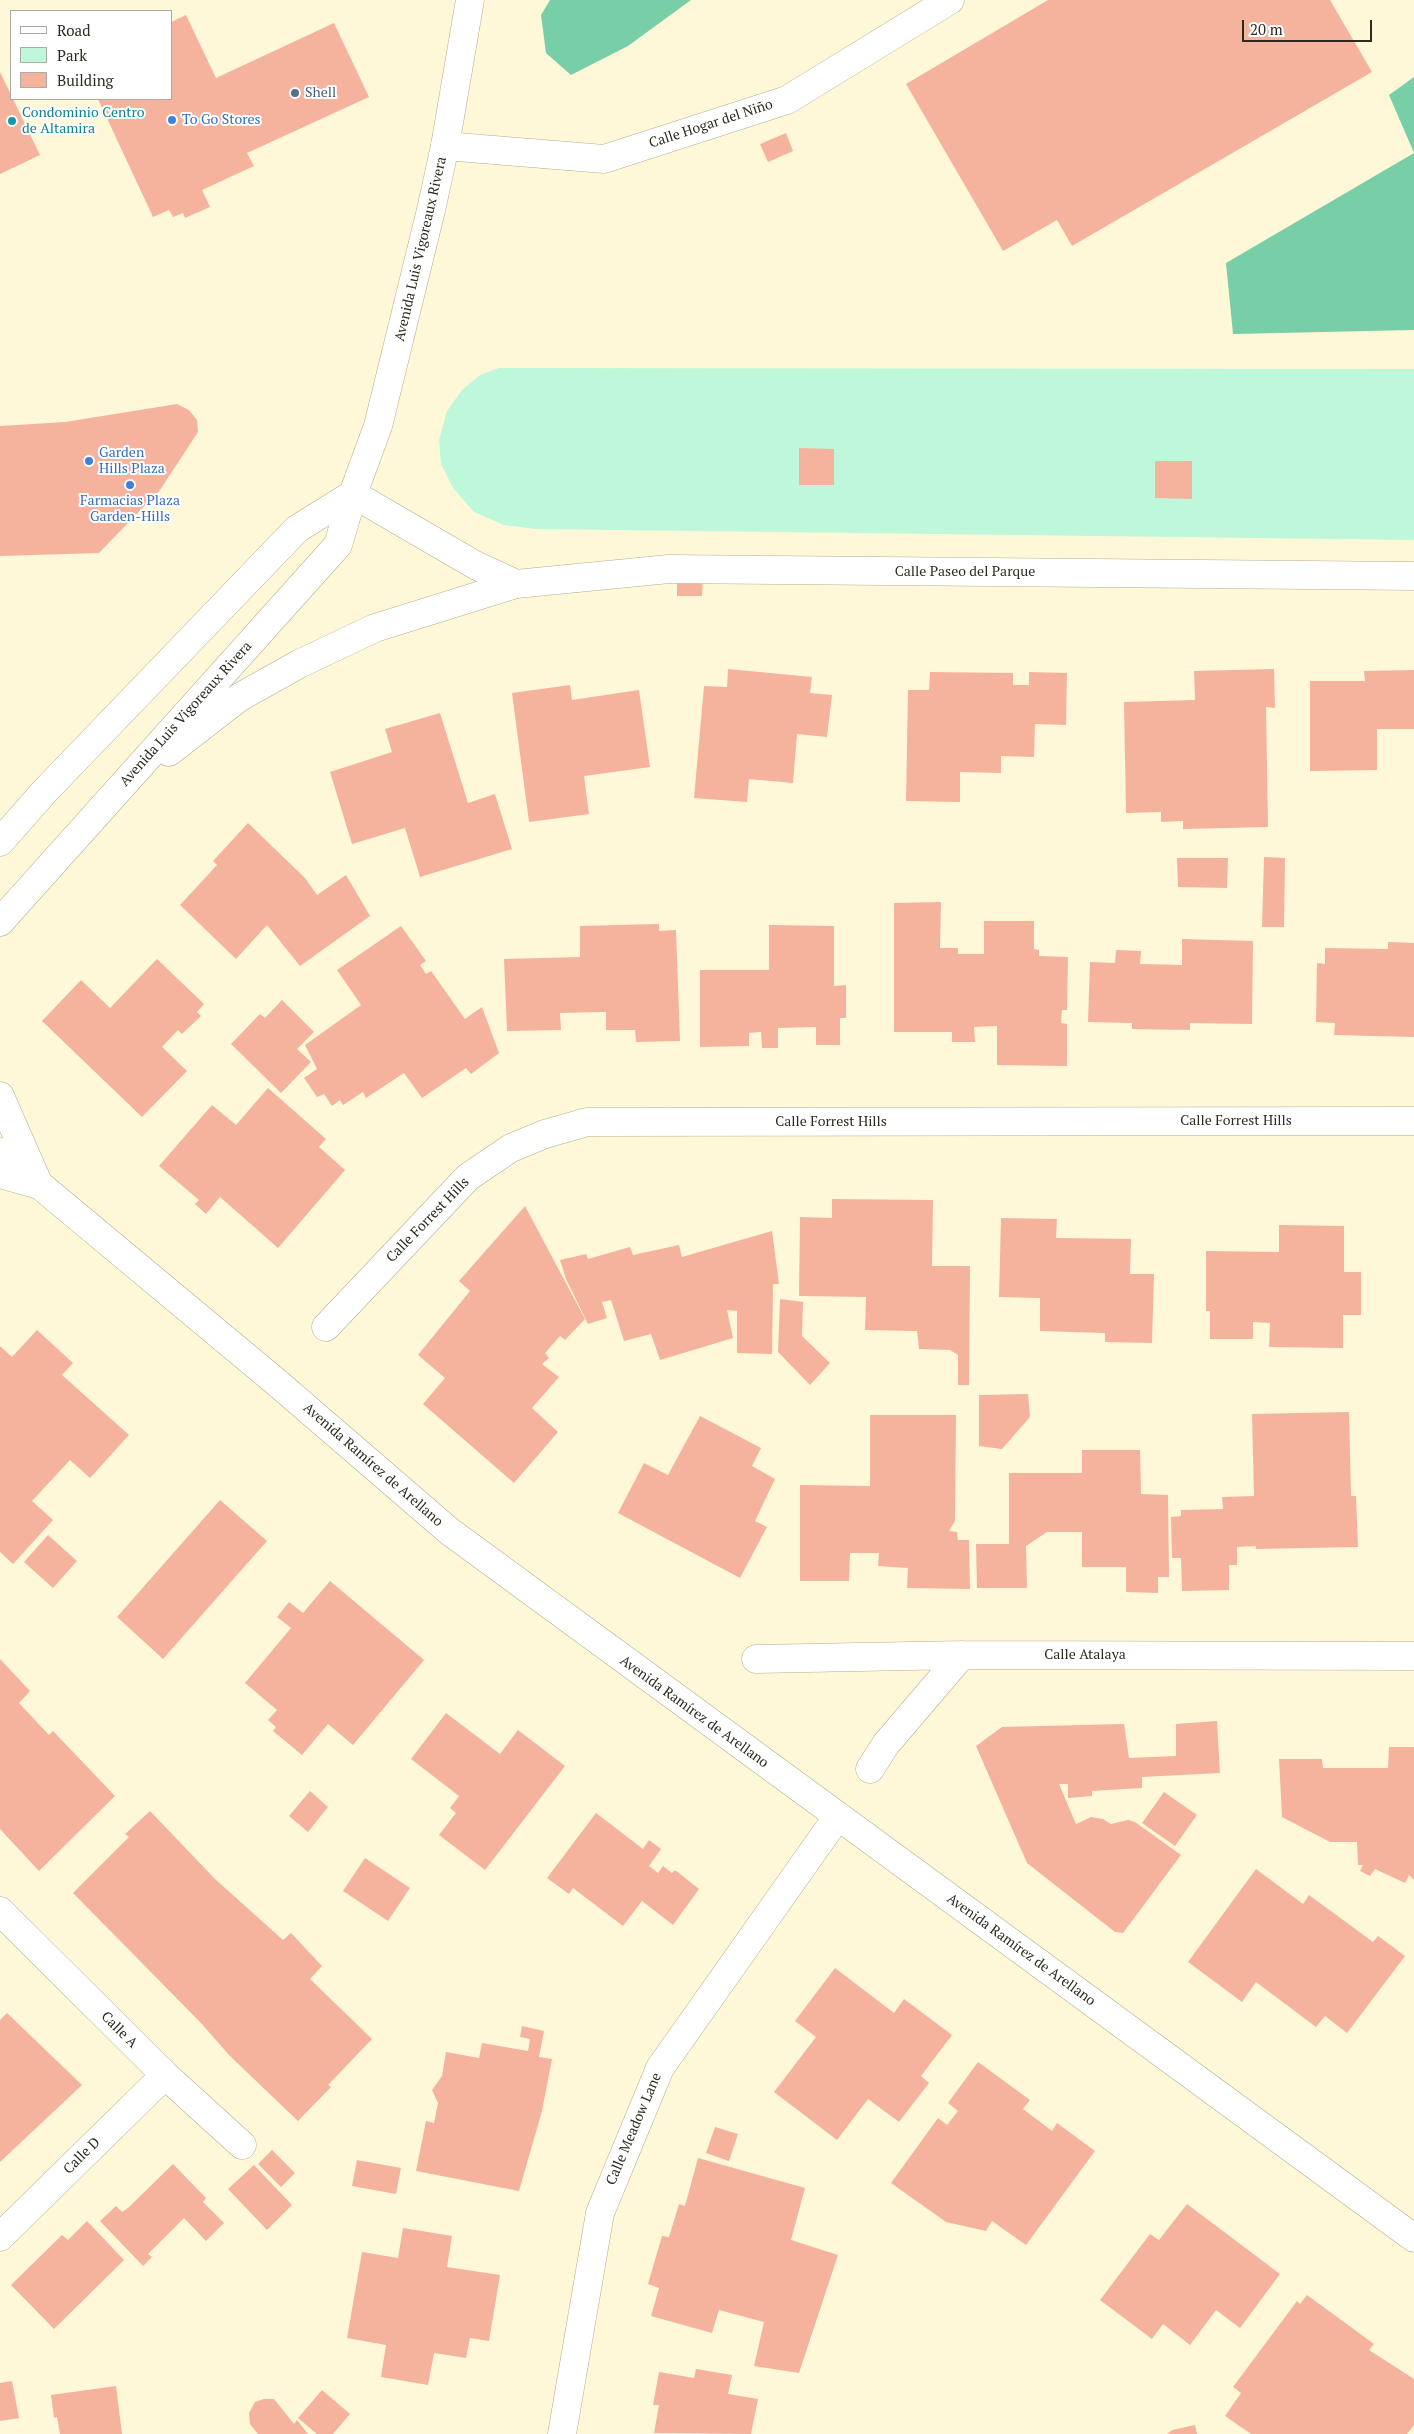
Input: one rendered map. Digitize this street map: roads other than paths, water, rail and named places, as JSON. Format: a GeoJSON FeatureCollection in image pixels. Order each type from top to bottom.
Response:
{"type":"FeatureCollection","features":[{"type":"Feature","properties":{"kind":"street","name":"Calle Hogar del Niño"},"geometry":{"type":"LineString","coordinates":[[445,146],[604,159],[787,100],[950,0]]}},
{"type":"Feature","properties":{"kind":"street","name":"Avenida Luis Vigoreaux Rivera"},"geometry":{"type":"LineString","coordinates":[[0,922],[338,545],[353,494],[378,426],[445,146],[464,2]]}},
{"type":"Feature","properties":{"kind":"street"},"geometry":{"type":"LineString","coordinates":[[0,842],[45,791],[297,529],[353,494],[475,566],[516,584]]}},
{"type":"Feature","properties":{"kind":"street","name":"Calle Paseo del Parque"},"geometry":{"type":"LineString","coordinates":[[115,794],[240,697],[299,664],[376,628],[516,584],[669,569],[1414,576]]}},
{"type":"Feature","properties":{"kind":"street"},"geometry":{"type":"LineString","coordinates":[[0,944],[34,885]]}},
{"type":"Feature","properties":{"kind":"street"},"geometry":{"type":"LineString","coordinates":[[0,1096],[39,1185]]}},
{"type":"Feature","properties":{"kind":"street","name":"Calle Forrest Hills"},"geometry":{"type":"LineString","coordinates":[[326,1327],[468,1177],[511,1148],[545,1134],[587,1122],[1414,1121]]}},
{"type":"Feature","properties":{"kind":"street","name":"Avenida Ramírez de Arellano"},"geometry":{"type":"LineString","coordinates":[[0,1152],[275,1381],[449,1531],[625,1662],[1414,2238]]}},
{"type":"Feature","properties":{"kind":"street"},"geometry":{"type":"LineString","coordinates":[[0,1174],[39,1185]]}},
{"type":"Feature","properties":{"kind":"street"},"geometry":{"type":"LineString","coordinates":[[870,1769],[886,1744],[962,1655]]}},
{"type":"Feature","properties":{"kind":"street","name":"Calle Atalaya"},"geometry":{"type":"LineString","coordinates":[[756,1659],[962,1655],[1414,1656]]}},
{"type":"Feature","properties":{"kind":"street","name":"Calle Meadow Lane"},"geometry":{"type":"LineString","coordinates":[[562,2434],[600,2212],[660,2068],[838,1816]]}},
{"type":"Feature","properties":{"kind":"street","name":"Calle A"},"geometry":{"type":"LineString","coordinates":[[0,1911],[165,2074],[242,2145]]}},
{"type":"Feature","properties":{"kind":"street","name":"Calle D"},"geometry":{"type":"LineString","coordinates":[[0,2237],[165,2074]]}},
{"type":"Feature","properties":{"kind":"place","name":"Shell"},"geometry":{"type":"Point","coordinates":[295,93]}},
{"type":"Feature","properties":{"kind":"place","name":"To Go Stores"},"geometry":{"type":"Point","coordinates":[172,120]}},
{"type":"Feature","properties":{"kind":"place","name":"Condominio Centro de Altamira"},"geometry":{"type":"Point","coordinates":[12,121]}},
{"type":"Feature","properties":{"kind":"place","name":"Garden Hills Plaza"},"geometry":{"type":"Point","coordinates":[89,461]}},
{"type":"Feature","properties":{"kind":"place","name":"Farmacias Plaza Garden-Hills"},"geometry":{"type":"Point","coordinates":[130,485]}}]}
